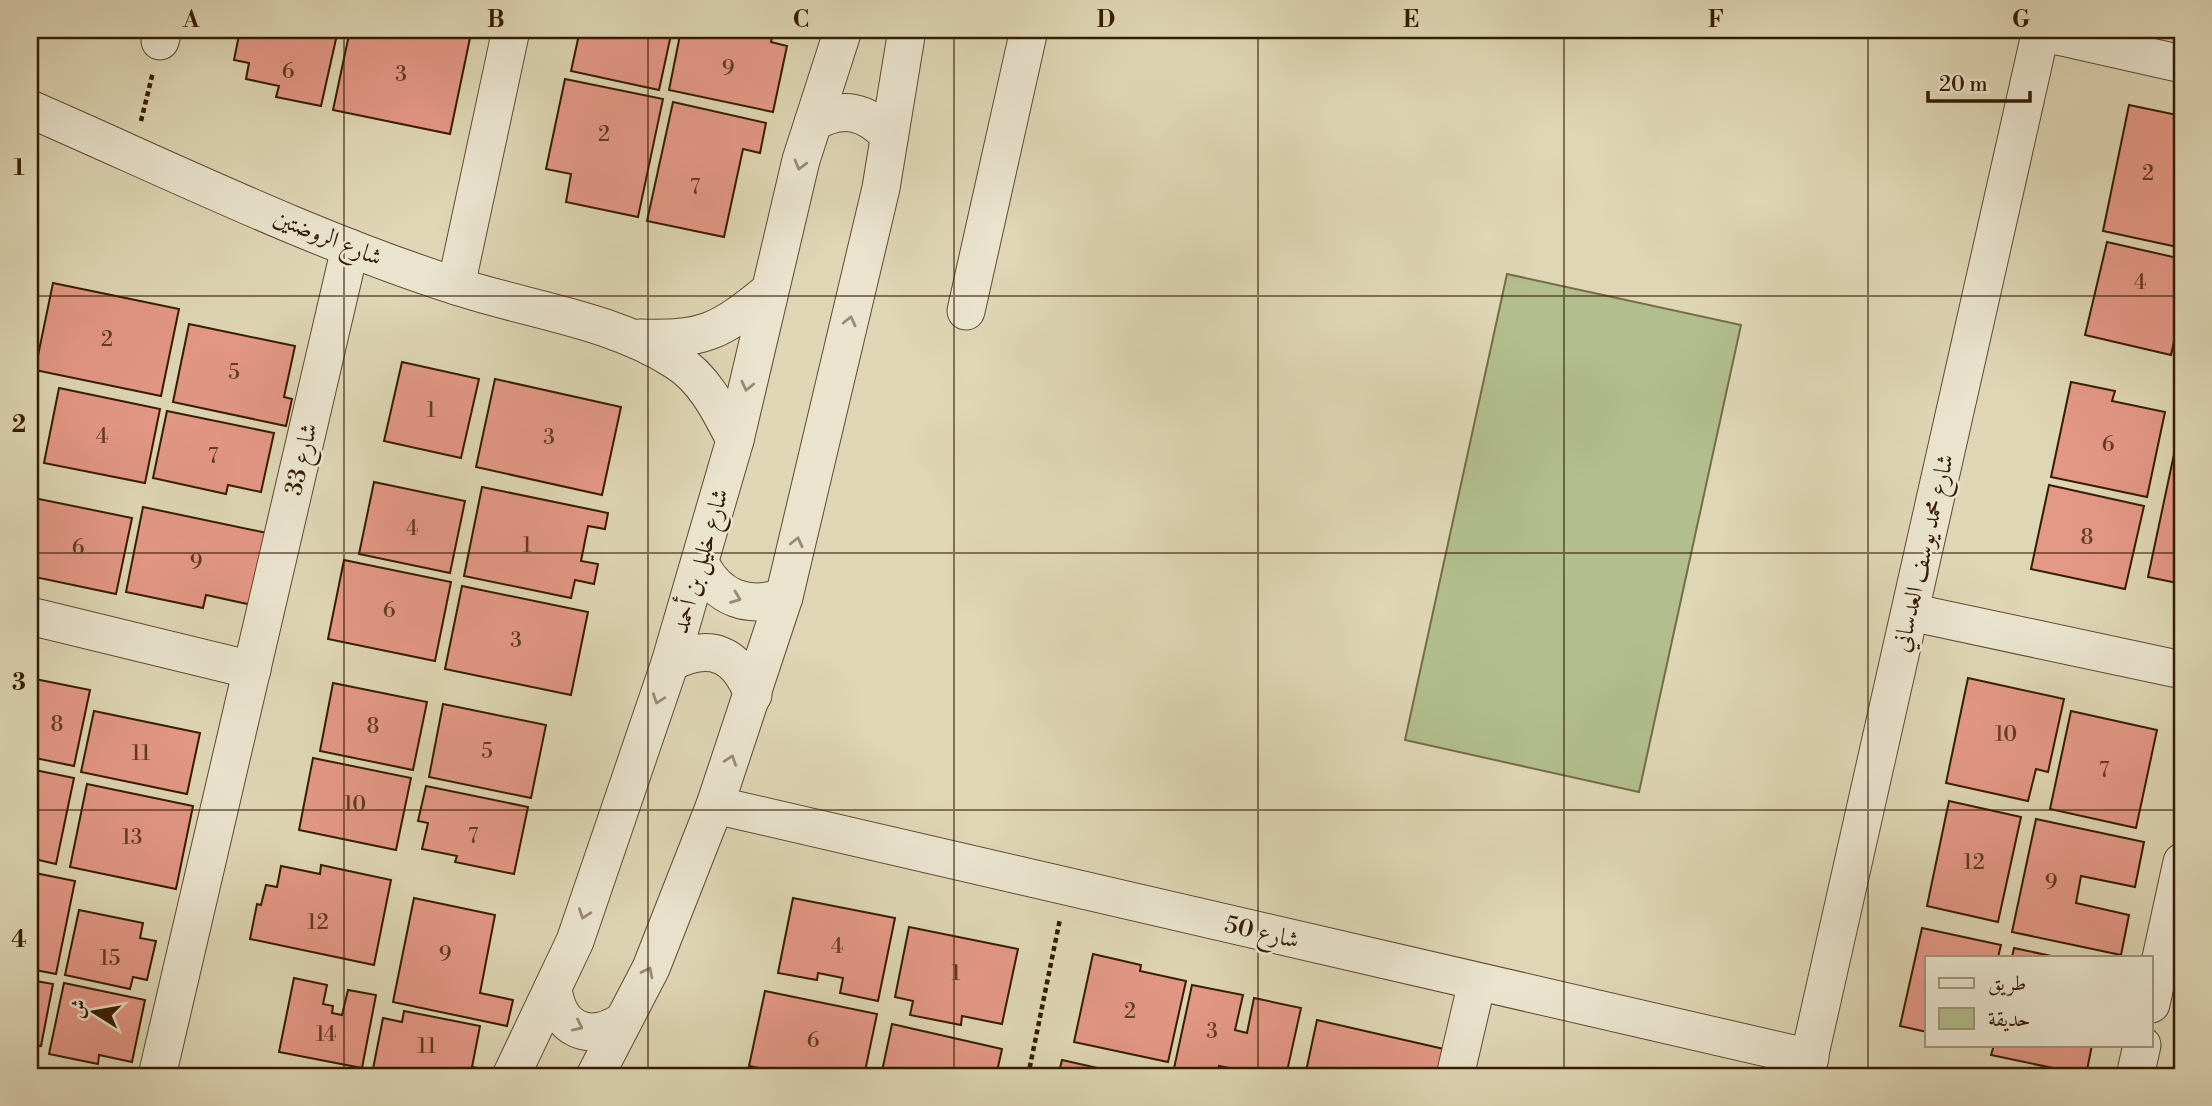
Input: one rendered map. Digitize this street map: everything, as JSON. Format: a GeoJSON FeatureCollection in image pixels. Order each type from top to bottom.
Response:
{"type":"FeatureCollection","features":[{"type":"Feature","properties":{"kind":"street"},"geometry":{"type":"LineString","coordinates":[[456,286],[511,30]]}},
{"type":"Feature","properties":{"kind":"street","name":"شارع خليل بن أحمد"},"geometry":{"type":"LineString","coordinates":[[512,1076],[575,941],[670,663],[701,565],[735,440],[801,160],[843,30]]}},
{"type":"Feature","properties":{"kind":"street"},"geometry":{"type":"LineString","coordinates":[[596,1076],[651,968],[715,805],[785,597],[881,188],[907,30]]}},
{"type":"Feature","properties":{"kind":"street"},"geometry":{"type":"LineString","coordinates":[[966,311],[1029,30]]}},
{"type":"Feature","properties":{"kind":"street"},"geometry":{"type":"LineString","coordinates":[[2041,31],[2145,42],[2182,64]]}},
{"type":"Feature","properties":{"kind":"street","name":"شارع محمد يوسف العدساني"},"geometry":{"type":"LineString","coordinates":[[1807,1067],[2041,31]]}},
{"type":"Feature","properties":{"kind":"street","name":"شارع الروضتين"},"geometry":{"type":"LineString","coordinates":[[30,109],[350,248],[456,286],[635,338],[678,362],[713,397],[735,440]]}},
{"type":"Feature","properties":{"kind":"street"},"geometry":{"type":"LineString","coordinates":[[813,123],[828,114],[846,111],[863,114],[878,123],[889,136]]}},
{"type":"Feature","properties":{"kind":"street","name":"شارع 33"},"geometry":{"type":"LineString","coordinates":[[157,1076],[350,248]]}},
{"type":"Feature","properties":{"kind":"street","name":"شارع الروضتين"},"geometry":{"type":"LineString","coordinates":[[635,338],[685,339],[730,323],[768,292]]}},
{"type":"Feature","properties":{"kind":"street"},"geometry":{"type":"LineString","coordinates":[[701,565],[709,580],[736,600],[752,603],[785,597]]}},
{"type":"Feature","properties":{"kind":"street"},"geometry":{"type":"LineString","coordinates":[[1910,612],[2182,670]]}},
{"type":"Feature","properties":{"kind":"street"},"geometry":{"type":"LineString","coordinates":[[30,616],[251,670]]}},
{"type":"Feature","properties":{"kind":"street"},"geometry":{"type":"LineString","coordinates":[[670,663],[689,653],[711,651],[730,659],[745,675],[753,695]]}},
{"type":"Feature","properties":{"kind":"street","name":"شارع 50"},"geometry":{"type":"LineString","coordinates":[[715,805],[1477,982],[1807,1067]]}},
{"type":"Feature","properties":{"kind":"street"},"geometry":{"type":"LineString","coordinates":[[2152,999],[2182,862]]}},
{"type":"Feature","properties":{"kind":"street"},"geometry":{"type":"LineString","coordinates":[[1455,1076],[1477,982]]}},
{"type":"Feature","properties":{"kind":"street"},"geometry":{"type":"LineString","coordinates":[[554,988],[555,1004],[563,1019],[577,1029],[593,1032],[610,1030],[623,1021]]}},
{"type":"Feature","properties":{"kind":"street"},"geometry":{"type":"LineString","coordinates":[[2135,1076],[2142,1046]]}},
{"type":"Feature","properties":{"kind":"path"},"geometry":{"type":"LineString","coordinates":[[134,154],[162,35]]}},
{"type":"Feature","properties":{"kind":"path"},"geometry":{"type":"LineString","coordinates":[[1028,1076],[1067,886]]}},
{"type":"Feature","properties":{"kind":"green space"},"geometry":{"type":"Polygon","coordinates":[[[1507,274],[1741,325],[1639,792],[1405,740],[1507,274]]]}},
{"type":"Feature","properties":{"kind":"building"},"geometry":{"type":"Polygon","coordinates":[[[240,30],[338,30],[321,106],[276,97],[279,86],[246,79],[249,63],[234,60],[240,30]]]}},
{"type":"Feature","properties":{"kind":"building"},"geometry":{"type":"Polygon","coordinates":[[[350,30],[430,30],[470,38],[450,134],[333,110],[350,30]]]}},
{"type":"Feature","properties":{"kind":"building"},"geometry":{"type":"Polygon","coordinates":[[[580,30],[672,30],[659,90],[571,71],[580,30]]]}},
{"type":"Feature","properties":{"kind":"building"},"geometry":{"type":"Polygon","coordinates":[[[681,30],[774,30],[771,42],[787,46],[773,112],[669,90],[681,30]]]}},
{"type":"Feature","properties":{"kind":"building"},"geometry":{"type":"Polygon","coordinates":[[[565,79],[663,99],[638,217],[566,202],[571,174],[546,169],[565,79]]]}},
{"type":"Feature","properties":{"kind":"building"},"geometry":{"type":"Polygon","coordinates":[[[673,102],[766,123],[760,153],[743,149],[724,237],[647,221],[673,102]]]}},
{"type":"Feature","properties":{"kind":"building"},"geometry":{"type":"Polygon","coordinates":[[[2129,105],[2182,116],[2182,248],[2103,231],[2129,105]]]}},
{"type":"Feature","properties":{"kind":"building"},"geometry":{"type":"Polygon","coordinates":[[[2107,242],[2182,259],[2182,305],[2171,355],[2085,335],[2107,242]]]}},
{"type":"Feature","properties":{"kind":"building"},"geometry":{"type":"Polygon","coordinates":[[[53,283],[179,309],[161,396],[35,370],[53,283]]]}},
{"type":"Feature","properties":{"kind":"building"},"geometry":{"type":"Polygon","coordinates":[[[189,324],[295,346],[284,397],[292,399],[286,426],[173,402],[189,324]]]}},
{"type":"Feature","properties":{"kind":"building"},"geometry":{"type":"Polygon","coordinates":[[[402,362],[479,379],[461,458],[384,441],[402,362]]]}},
{"type":"Feature","properties":{"kind":"building"},"geometry":{"type":"Polygon","coordinates":[[[495,379],[621,407],[602,495],[476,467],[495,379]]]}},
{"type":"Feature","properties":{"kind":"building"},"geometry":{"type":"Polygon","coordinates":[[[2071,382],[2115,391],[2112,401],[2165,412],[2147,497],[2051,477],[2071,382]]]}},
{"type":"Feature","properties":{"kind":"building"},"geometry":{"type":"Polygon","coordinates":[[[59,388],[160,409],[145,483],[44,463],[59,388]]]}},
{"type":"Feature","properties":{"kind":"building"},"geometry":{"type":"Polygon","coordinates":[[[167,411],[274,433],[261,492],[228,485],[226,494],[153,478],[167,411]]]}},
{"type":"Feature","properties":{"kind":"building"},"geometry":{"type":"Polygon","coordinates":[[[2177,440],[2182,441],[2182,584],[2148,577],[2177,440]]]}},
{"type":"Feature","properties":{"kind":"building"},"geometry":{"type":"Polygon","coordinates":[[[374,482],[465,501],[450,573],[359,554],[374,482]]]}},
{"type":"Feature","properties":{"kind":"building"},"geometry":{"type":"Polygon","coordinates":[[[2049,485],[2144,506],[2125,589],[2031,569],[2049,485]]]}},
{"type":"Feature","properties":{"kind":"building"},"geometry":{"type":"Polygon","coordinates":[[[482,487],[608,513],[605,529],[588,526],[581,561],[598,564],[594,584],[575,580],[571,598],[464,576],[482,487]]]}},
{"type":"Feature","properties":{"kind":"building"},"geometry":{"type":"Polygon","coordinates":[[[34,498],[132,518],[116,594],[30,576],[30,517],[34,498]]]}},
{"type":"Feature","properties":{"kind":"building"},"geometry":{"type":"Polygon","coordinates":[[[143,507],[267,533],[252,605],[206,595],[203,608],[126,592],[143,507]]]}},
{"type":"Feature","properties":{"kind":"building"},"geometry":{"type":"Polygon","coordinates":[[[344,560],[451,582],[435,661],[328,639],[344,560]]]}},
{"type":"Feature","properties":{"kind":"building"},"geometry":{"type":"Polygon","coordinates":[[[462,586],[588,612],[571,695],[445,669],[462,586]]]}},
{"type":"Feature","properties":{"kind":"building"},"geometry":{"type":"Polygon","coordinates":[[[30,678],[90,690],[74,766],[30,757],[30,678]]]}},
{"type":"Feature","properties":{"kind":"building"},"geometry":{"type":"Polygon","coordinates":[[[1968,678],[2064,699],[2048,772],[2036,769],[2028,801],[1946,783],[1968,678]]]}},
{"type":"Feature","properties":{"kind":"building"},"geometry":{"type":"Polygon","coordinates":[[[333,683],[427,702],[413,770],[320,751],[333,683]]]}},
{"type":"Feature","properties":{"kind":"building"},"geometry":{"type":"Polygon","coordinates":[[[443,704],[546,725],[531,798],[429,777],[443,704]]]}},
{"type":"Feature","properties":{"kind":"building"},"geometry":{"type":"Polygon","coordinates":[[[94,711],[200,733],[187,794],[81,772],[94,711]]]}},
{"type":"Feature","properties":{"kind":"building"},"geometry":{"type":"Polygon","coordinates":[[[2071,711],[2157,730],[2136,828],[2050,809],[2071,711]]]}},
{"type":"Feature","properties":{"kind":"building"},"geometry":{"type":"Polygon","coordinates":[[[313,758],[411,778],[396,850],[299,830],[313,758]]]}},
{"type":"Feature","properties":{"kind":"building"},"geometry":{"type":"Polygon","coordinates":[[[30,769],[74,778],[56,864],[30,858],[30,769]]]}},
{"type":"Feature","properties":{"kind":"building"},"geometry":{"type":"Polygon","coordinates":[[[87,784],[193,806],[176,889],[70,867],[87,784]]]}},
{"type":"Feature","properties":{"kind":"building"},"geometry":{"type":"Polygon","coordinates":[[[426,786],[528,807],[514,874],[455,862],[457,856],[422,849],[428,823],[418,821],[426,786]]]}},
{"type":"Feature","properties":{"kind":"building"},"geometry":{"type":"Polygon","coordinates":[[[1949,801],[2021,817],[1998,922],[1927,906],[1949,801]]]}},
{"type":"Feature","properties":{"kind":"building"},"geometry":{"type":"Polygon","coordinates":[[[2036,819],[2144,842],[2135,887],[2081,876],[2076,903],[2129,915],[2121,955],[2012,932],[2036,819]]]}},
{"type":"Feature","properties":{"kind":"building"},"geometry":{"type":"Polygon","coordinates":[[[321,865],[391,880],[374,965],[250,939],[257,904],[261,905],[266,885],[277,887],[281,866],[320,874],[321,865]]]}},
{"type":"Feature","properties":{"kind":"building"},"geometry":{"type":"Polygon","coordinates":[[[30,872],[75,881],[56,974],[30,969],[30,872]]]}},
{"type":"Feature","properties":{"kind":"building"},"geometry":{"type":"Polygon","coordinates":[[[414,898],[495,915],[480,993],[513,1000],[507,1026],[393,1002],[414,898]]]}},
{"type":"Feature","properties":{"kind":"building"},"geometry":{"type":"Polygon","coordinates":[[[793,898],[895,918],[878,1001],[840,993],[843,978],[818,973],[817,980],[778,973],[793,898]]]}},
{"type":"Feature","properties":{"kind":"building"},"geometry":{"type":"Polygon","coordinates":[[[79,910],[143,923],[140,938],[156,941],[147,980],[133,977],[130,989],[65,975],[79,910]]]}},
{"type":"Feature","properties":{"kind":"building"},"geometry":{"type":"Polygon","coordinates":[[[909,927],[1018,949],[1002,1024],[962,1016],[961,1025],[910,1015],[913,1001],[895,997],[909,927]]]}},
{"type":"Feature","properties":{"kind":"building"},"geometry":{"type":"Polygon","coordinates":[[[1922,928],[2001,945],[1998,956],[1925,956],[1925,1032],[1900,1026],[1922,928]]]}},
{"type":"Feature","properties":{"kind":"building"},"geometry":{"type":"Polygon","coordinates":[[[2014,948],[2051,956],[2012,956],[2014,948]]]}},
{"type":"Feature","properties":{"kind":"building"},"geometry":{"type":"Polygon","coordinates":[[[1093,954],[1141,965],[1140,971],[1186,981],[1168,1062],[1074,1042],[1093,954]]]}},
{"type":"Feature","properties":{"kind":"building"},"geometry":{"type":"Polygon","coordinates":[[[294,978],[327,985],[323,1004],[333,1006],[332,1013],[342,1015],[348,990],[376,995],[362,1068],[279,1052],[294,978]]]}},
{"type":"Feature","properties":{"kind":"building"},"geometry":{"type":"Polygon","coordinates":[[[30,980],[53,984],[41,1046],[30,1044],[30,980]]]}},
{"type":"Feature","properties":{"kind":"building"},"geometry":{"type":"Polygon","coordinates":[[[64,983],[145,1000],[132,1062],[99,1055],[98,1064],[49,1054],[64,983]]]}},
{"type":"Feature","properties":{"kind":"building"},"geometry":{"type":"Polygon","coordinates":[[[1192,985],[1243,995],[1235,1030],[1247,1033],[1254,998],[1301,1008],[1286,1076],[1269,1076],[1219,1066],[1217,1076],[1173,1073],[1192,985]]]}},
{"type":"Feature","properties":{"kind":"building"},"geometry":{"type":"Polygon","coordinates":[[[765,991],[877,1014],[864,1076],[797,1076],[749,1066],[765,991]]]}},
{"type":"Feature","properties":{"kind":"building"},"geometry":{"type":"Polygon","coordinates":[[[404,1011],[480,1026],[472,1067],[483,1069],[482,1076],[372,1074],[383,1018],[402,1022],[404,1011]]]}},
{"type":"Feature","properties":{"kind":"building"},"geometry":{"type":"Polygon","coordinates":[[[1317,1020],[1444,1049],[1438,1076],[1305,1076],[1317,1020]]]}},
{"type":"Feature","properties":{"kind":"building"},"geometry":{"type":"Polygon","coordinates":[[[892,1024],[1002,1049],[996,1076],[881,1076],[892,1024]]]}},
{"type":"Feature","properties":{"kind":"building"},"geometry":{"type":"Polygon","coordinates":[[[1994,1046],[2092,1046],[2086,1075],[1991,1055],[1994,1046]]]}},
{"type":"Feature","properties":{"kind":"building"},"geometry":{"type":"Polygon","coordinates":[[[1062,1060],[1133,1076],[1058,1076],[1062,1060]]]}},
{"type":"Feature","properties":{"kind":"building"},"geometry":{"type":"Polygon","coordinates":[[[1527,1070],[1557,1076],[1526,1076],[1527,1070]]]}}]}
